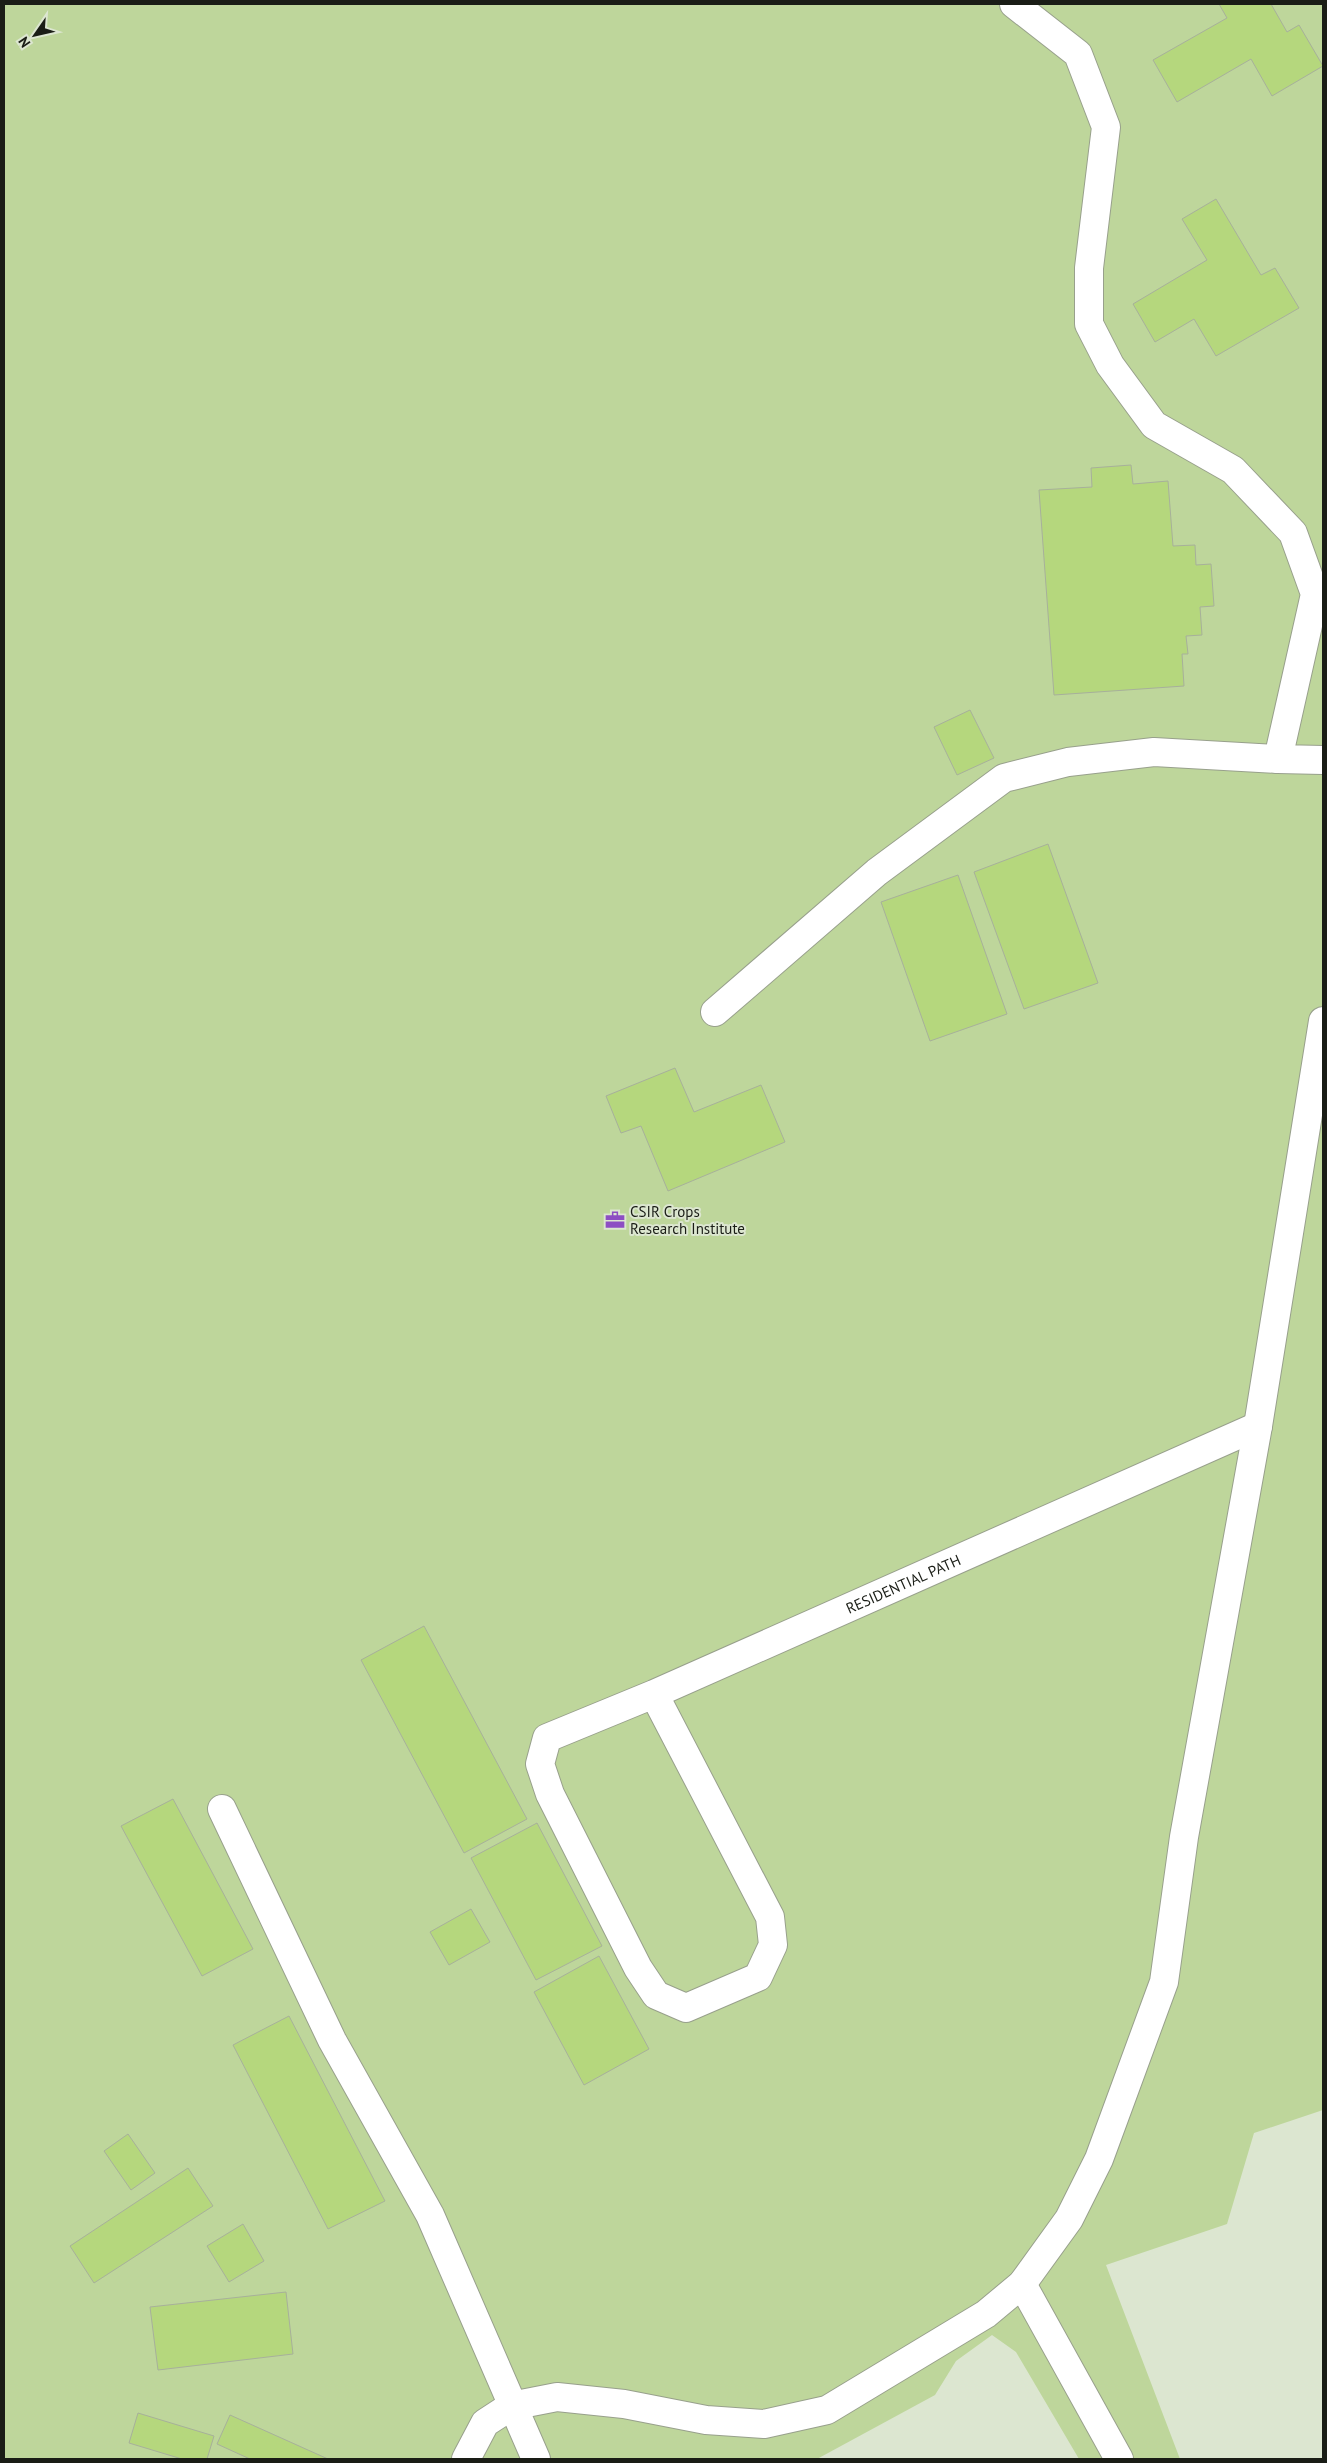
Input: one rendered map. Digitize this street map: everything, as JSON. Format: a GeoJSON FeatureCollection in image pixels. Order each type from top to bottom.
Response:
{"type":"FeatureCollection","features":[{"type":"Feature","properties":{"kind":"street"},"geometry":{"type":"LineString","coordinates":[[1014,4],[1078,54],[1106,127],[1089,268],[1089,324],[1110,365],[1154,425],[1233,470],[1293,533],[1315,594],[1278,759]]}},
{"type":"Feature","properties":{"kind":"street"},"geometry":{"type":"LineString","coordinates":[[715,1012],[877,872],[1004,778],[1068,762],[1154,752],[1323,760]]}},
{"type":"Feature","properties":{"kind":"street"},"geometry":{"type":"LineString","coordinates":[[466,2459],[485,2423],[511,2406],[557,2396],[624,2404],[706,2420],[764,2424],[827,2410],[986,2314],[1022,2284],[1069,2219],[1099,2159],[1164,1982],[1184,1837],[1258,1426],[1323,1021]]}},
{"type":"Feature","properties":{"kind":"street","name":"RESIDENTIAL PATH"},"geometry":{"type":"LineString","coordinates":[[654,1694],[770,1918],[773,1945],[758,1976],[686,2008],[656,1995],[634,1959],[550,1794],[540,1764],[547,1738],[654,1694],[1258,1426]]}},
{"type":"Feature","properties":{"kind":"street"},"geometry":{"type":"LineString","coordinates":[[222,1809],[332,2040],[430,2215],[511,2406],[536,2459]]}},
{"type":"Feature","properties":{"kind":"street"},"geometry":{"type":"LineString","coordinates":[[1022,2284],[1119,2459]]}},
{"type":"Feature","properties":{"kind":"green space"},"geometry":{"type":"Polygon","coordinates":[[[4,4],[1323,4],[1323,2110],[1254,2133],[1227,2224],[1106,2265],[1180,2459],[1079,2459],[1016,2352],[992,2335],[956,2361],[935,2395],[817,2459],[4,2459],[4,4]]]}},
{"type":"Feature","properties":{"kind":"building"},"geometry":{"type":"Polygon","coordinates":[[[1219,4],[1271,4],[1287,32],[1299,25],[1323,66],[1272,96],[1251,59],[1177,102],[1153,60],[1227,18],[1219,4]]]}},
{"type":"Feature","properties":{"kind":"building"},"geometry":{"type":"Polygon","coordinates":[[[1216,199],[1261,275],[1275,268],[1299,308],[1216,356],[1194,319],[1155,342],[1133,304],[1207,260],[1182,219],[1216,199]]]}},
{"type":"Feature","properties":{"kind":"building"},"geometry":{"type":"Polygon","coordinates":[[[1131,465],[1133,484],[1168,481],[1173,546],[1195,545],[1196,565],[1211,564],[1214,606],[1200,607],[1202,635],[1186,636],[1188,654],[1182,654],[1184,686],[1054,695],[1039,490],[1092,487],[1091,468],[1131,465]]]}},
{"type":"Feature","properties":{"kind":"building"},"geometry":{"type":"Polygon","coordinates":[[[970,710],[994,758],[957,775],[934,727],[970,710]]]}},
{"type":"Feature","properties":{"kind":"building"},"geometry":{"type":"Polygon","coordinates":[[[1048,844],[1098,983],[1024,1009],[974,872],[1048,844]]]}},
{"type":"Feature","properties":{"kind":"building"},"geometry":{"type":"Polygon","coordinates":[[[958,875],[1007,1014],[930,1041],[881,902],[958,875]]]}},
{"type":"Feature","properties":{"kind":"building"},"geometry":{"type":"Polygon","coordinates":[[[675,1068],[694,1112],[761,1085],[785,1142],[668,1191],[641,1126],[621,1133],[606,1096],[675,1068]]]}},
{"type":"Feature","properties":{"kind":"building"},"geometry":{"type":"Polygon","coordinates":[[[424,1626],[527,1819],[464,1853],[361,1660],[424,1626]]]}},
{"type":"Feature","properties":{"kind":"building"},"geometry":{"type":"Polygon","coordinates":[[[173,1799],[253,1949],[202,1976],[121,1826],[173,1799]]]}},
{"type":"Feature","properties":{"kind":"building"},"geometry":{"type":"Polygon","coordinates":[[[537,1823],[602,1946],[536,1980],[471,1858],[537,1823]]]}},
{"type":"Feature","properties":{"kind":"building"},"geometry":{"type":"Polygon","coordinates":[[[471,1909],[490,1942],[449,1965],[430,1932],[471,1909]]]}},
{"type":"Feature","properties":{"kind":"building"},"geometry":{"type":"Polygon","coordinates":[[[599,1956],[649,2049],[584,2085],[534,1992],[599,1956]]]}},
{"type":"Feature","properties":{"kind":"building"},"geometry":{"type":"Polygon","coordinates":[[[289,2016],[385,2201],[328,2229],[233,2045],[289,2016]]]}},
{"type":"Feature","properties":{"kind":"building"},"geometry":{"type":"Polygon","coordinates":[[[128,2134],[155,2173],[131,2190],[104,2151],[128,2134]]]}},
{"type":"Feature","properties":{"kind":"building"},"geometry":{"type":"Polygon","coordinates":[[[188,2168],[213,2206],[94,2283],[70,2246],[188,2168]]]}},
{"type":"Feature","properties":{"kind":"building"},"geometry":{"type":"Polygon","coordinates":[[[243,2224],[264,2261],[229,2282],[207,2246],[243,2224]]]}},
{"type":"Feature","properties":{"kind":"building"},"geometry":{"type":"Polygon","coordinates":[[[286,2292],[293,2354],[158,2370],[150,2307],[286,2292]]]}},
{"type":"Feature","properties":{"kind":"building"},"geometry":{"type":"Polygon","coordinates":[[[138,2413],[214,2436],[207,2459],[182,2459],[129,2443],[138,2413]]]}},
{"type":"Feature","properties":{"kind":"building"},"geometry":{"type":"Polygon","coordinates":[[[230,2415],[328,2459],[250,2459],[217,2444],[230,2415]]]}},
{"type":"Feature","properties":{"kind":"place","name":"CSIR Crops Research Institute"},"geometry":{"type":"Point","coordinates":[615,1220]}}]}
